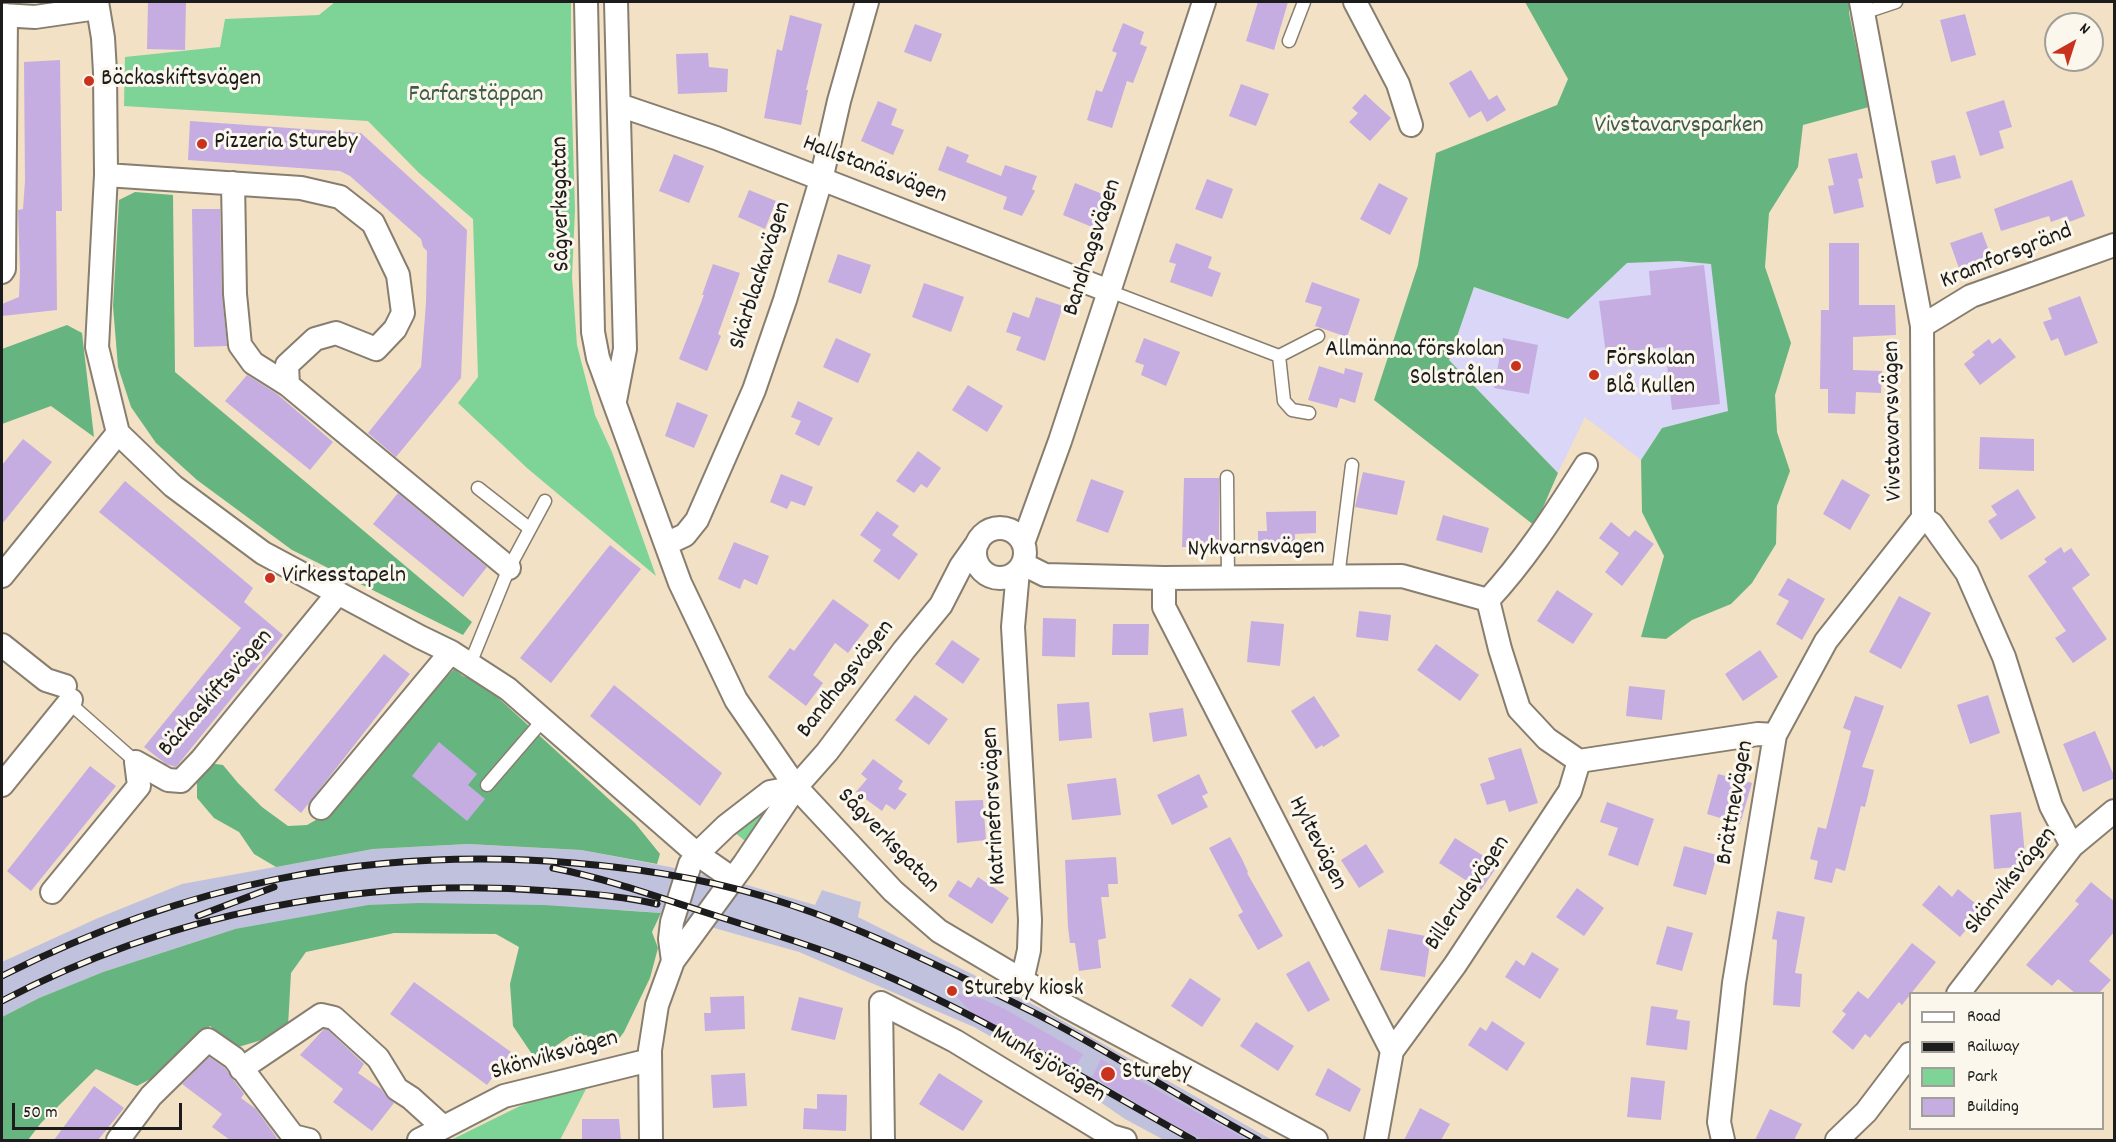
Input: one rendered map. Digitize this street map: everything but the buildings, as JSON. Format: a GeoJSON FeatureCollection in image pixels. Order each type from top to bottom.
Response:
{"type":"FeatureCollection","features":[{"type":"Feature","properties":{"kind":"street","name":"Sågverksgatan"},"geometry":{"type":"LineString","coordinates":[[586,2],[593,332],[598,358],[658,528],[680,582],[736,700],[796,787],[892,891],[939,931],[1064,1005],[1316,1140]]}},
{"type":"Feature","properties":{"kind":"street","name":"Sågverksgatan"},"geometry":{"type":"LineString","coordinates":[[615,401],[625,349],[616,2]]}},
{"type":"Feature","properties":{"kind":"street","name":"Skärblackavägen"},"geometry":{"type":"LineString","coordinates":[[666,544],[685,536],[697,520],[754,390],[785,300],[820,180],[867,2]]}},
{"type":"Feature","properties":{"kind":"street","name":"Bandhagsvägen"},"geometry":{"type":"LineString","coordinates":[[941,605],[993,577],[1004,578],[1022,559],[1034,511],[1060,441],[1204,2]]}},
{"type":"Feature","properties":{"kind":"street"},"geometry":{"type":"LineString","coordinates":[[1355,2],[1398,84],[1411,125]]}},
{"type":"Feature","properties":{"kind":"street"},"geometry":{"type":"LineString","coordinates":[[2,272],[4,269],[4,15],[34,17],[97,5],[103,38],[106,175],[98,347],[118,433],[173,486],[264,553],[461,658],[508,690],[697,854],[733,879]]}},
{"type":"Feature","properties":{"kind":"street","name":"Vivstavarvsvägen"},"geometry":{"type":"LineString","coordinates":[[1862,7],[1922,326],[1923,518],[1932,524],[1967,573],[2004,657],[2051,806],[2072,846]]}},
{"type":"Feature","properties":{"kind":"street","name":"Hallstanäsvägen"},"geometry":{"type":"LineString","coordinates":[[619,105],[716,138],[1109,291]]}},
{"type":"Feature","properties":{"kind":"street"},"geometry":{"type":"LineString","coordinates":[[106,175],[301,188],[340,197],[373,223],[398,275],[403,313],[395,329],[376,349],[336,333],[315,339],[287,365],[288,385]]}},
{"type":"Feature","properties":{"kind":"street"},"geometry":{"type":"LineString","coordinates":[[233,183],[235,294],[240,345],[253,363],[288,385],[508,568]]}},
{"type":"Feature","properties":{"kind":"street","name":"Kramforsgränd"},"geometry":{"type":"LineString","coordinates":[[1922,326],[1971,296],[2115,245]]}},
{"type":"Feature","properties":{"kind":"street"},"geometry":{"type":"LineString","coordinates":[[2,576],[118,433]]}},
{"type":"Feature","properties":{"kind":"street"},"geometry":{"type":"LineString","coordinates":[[1586,465],[1544,532],[1516,570],[1488,600],[1500,649],[1519,709],[1547,739],[1579,761],[1758,734],[1775,735]]}},
{"type":"Feature","properties":{"kind":"street","name":"Bandhagsvägen"},"geometry":{"type":"LineString","coordinates":[[651,1140],[650,1060],[657,1005],[673,961],[796,787],[827,752],[941,605],[961,566],[982,535],[1034,511]]}},
{"type":"Feature","properties":{"kind":"street","name":"Brättnevägen"},"geometry":{"type":"LineString","coordinates":[[1723,1140],[1719,1122],[1734,983],[1775,735],[1826,641],[1923,518]]}},
{"type":"Feature","properties":{"kind":"street"},"geometry":{"type":"LineString","coordinates":[[1000,528],[1013,532],[1022,559]]}},
{"type":"Feature","properties":{"kind":"street"},"geometry":{"type":"LineString","coordinates":[[978,542],[975,550],[978,565],[993,577]]}},
{"type":"Feature","properties":{"kind":"street","name":"Nykvarnsvägen"},"geometry":{"type":"LineString","coordinates":[[1022,559],[1045,575],[1164,578],[1402,576],[1488,600]]}},
{"type":"Feature","properties":{"kind":"street","name":"Katrineforsvägen"},"geometry":{"type":"LineString","coordinates":[[1022,559],[1013,627],[1030,920],[1029,950],[1022,981]]}},
{"type":"Feature","properties":{"kind":"street","name":"Katrineforsvägen"},"geometry":{"type":"LineString","coordinates":[[993,577],[1013,627]]}},
{"type":"Feature","properties":{"kind":"street","name":"Hyltevägen"},"geometry":{"type":"LineString","coordinates":[[1164,578],[1164,608],[1392,1051]]}},
{"type":"Feature","properties":{"kind":"street","name":"Bäckaskiftsvägen"},"geometry":{"type":"LineString","coordinates":[[136,762],[168,780],[181,781],[202,759],[338,593]]}},
{"type":"Feature","properties":{"kind":"street"},"geometry":{"type":"LineString","coordinates":[[2,645],[46,680],[68,693],[2,785]]}},
{"type":"Feature","properties":{"kind":"street"},"geometry":{"type":"LineString","coordinates":[[321,808],[461,658]]}},
{"type":"Feature","properties":{"kind":"street","name":"Billerudsvägen"},"geometry":{"type":"LineString","coordinates":[[1392,1051],[1455,965],[1570,791],[1579,761]]}},
{"type":"Feature","properties":{"kind":"street","name":"Bäckaskiftsvägen"},"geometry":{"type":"LineString","coordinates":[[52,892],[139,786],[136,762]]}},
{"type":"Feature","properties":{"kind":"street","name":"Bandhagsvägen"},"geometry":{"type":"LineString","coordinates":[[673,961],[670,939],[672,922],[690,864],[697,854],[726,826],[770,792],[796,787]]}},
{"type":"Feature","properties":{"kind":"street","name":"Skönviksvägen"},"geometry":{"type":"LineString","coordinates":[[1959,992],[2072,846],[2115,811]]}},
{"type":"Feature","properties":{"kind":"street","name":"Munksjövägen"},"geometry":{"type":"LineString","coordinates":[[883,1140],[881,1003],[955,1041],[1115,1139]]}},
{"type":"Feature","properties":{"kind":"street"},"geometry":{"type":"LineString","coordinates":[[242,1069],[321,1015],[334,1018],[378,1058],[397,1089],[411,1098],[443,1127]]}},
{"type":"Feature","properties":{"kind":"street"},"geometry":{"type":"LineString","coordinates":[[118,1140],[151,1096],[208,1040],[234,1058],[293,1136],[309,1140]]}},
{"type":"Feature","properties":{"kind":"street"},"geometry":{"type":"LineString","coordinates":[[1376,1140],[1392,1051]]}},
{"type":"Feature","properties":{"kind":"street"},"geometry":{"type":"LineString","coordinates":[[1837,1140],[1866,1112],[1909,1057]]}},
{"type":"Feature","properties":{"kind":"street","name":"Skönviksvägen"},"geometry":{"type":"LineString","coordinates":[[419,1140],[504,1096],[650,1060]]}},
{"type":"Feature","properties":{"kind":"lane"},"geometry":{"type":"LineString","coordinates":[[1289,41],[1304,2]]}},
{"type":"Feature","properties":{"kind":"lane"},"geometry":{"type":"LineString","coordinates":[[1862,7],[1896,2]]}},
{"type":"Feature","properties":{"kind":"lane"},"geometry":{"type":"LineString","coordinates":[[1109,291],[1279,356],[1318,336]]}},
{"type":"Feature","properties":{"kind":"lane"},"geometry":{"type":"LineString","coordinates":[[1279,356],[1284,401],[1292,410],[1309,413]]}},
{"type":"Feature","properties":{"kind":"lane"},"geometry":{"type":"LineString","coordinates":[[1338,577],[1352,465]]}},
{"type":"Feature","properties":{"kind":"lane"},"geometry":{"type":"LineString","coordinates":[[1227,477],[1228,578]]}},
{"type":"Feature","properties":{"kind":"lane"},"geometry":{"type":"LineString","coordinates":[[478,488],[529,528]]}},
{"type":"Feature","properties":{"kind":"lane"},"geometry":{"type":"LineString","coordinates":[[461,658],[545,501]]}},
{"type":"Feature","properties":{"kind":"lane"},"geometry":{"type":"LineString","coordinates":[[68,693],[75,708],[136,762]]}},
{"type":"Feature","properties":{"kind":"lane"},"geometry":{"type":"LineString","coordinates":[[487,785],[543,720]]}},
{"type":"Feature","properties":{"kind":"shaded area","name":"Förskolan Blå Kullen"},"geometry":{"type":"Polygon","coordinates":[[[1678,261],[1712,264],[1728,411],[1662,428],[1641,460],[1585,417],[1558,473],[1449,360],[1474,287],[1568,319],[1627,263],[1678,261]]]}},
{"type":"Feature","properties":{"kind":"shaded area"},"geometry":{"type":"Polygon","coordinates":[[[468,844],[581,850],[747,885],[815,905],[822,890],[861,902],[858,917],[1040,1008],[1272,1140],[1164,1140],[1125,1119],[1074,1084],[974,1027],[799,952],[661,913],[622,910],[235,929],[103,972],[39,998],[2,1017],[2,962],[98,918],[182,884],[373,849],[468,844]]]}},
{"type":"Feature","properties":{"kind":"green space","name":"Farfarstäppan"},"geometry":{"type":"Polygon","coordinates":[[[335,2],[571,2],[575,210],[572,277],[577,345],[595,415],[612,452],[656,576],[527,468],[458,403],[478,377],[473,219],[419,173],[368,121],[124,106],[125,57],[220,47],[225,19],[319,15],[335,2]]]}},
{"type":"Feature","properties":{"kind":"green space","name":"Vivstavarvsparken"},"geometry":{"type":"Polygon","coordinates":[[[1525,2],[1849,2],[1849,13],[1869,107],[1803,125],[1798,167],[1769,213],[1765,267],[1791,343],[1775,395],[1777,432],[1790,471],[1777,506],[1776,544],[1752,583],[1731,604],[1692,620],[1666,639],[1641,637],[1664,556],[1642,512],[1641,460],[1662,428],[1728,411],[1711,264],[1678,261],[1627,263],[1568,319],[1474,287],[1449,360],[1558,473],[1535,526],[1374,400],[1418,265],[1436,153],[1557,105],[1568,79],[1525,2]]]}},
{"type":"Feature","properties":{"kind":"green space"},"geometry":{"type":"Polygon","coordinates":[[[135,192],[173,195],[175,372],[472,622],[463,635],[292,550],[197,480],[156,443],[131,407],[118,367],[113,306],[119,200],[135,192]]]}},
{"type":"Feature","properties":{"kind":"green space"},"geometry":{"type":"Polygon","coordinates":[[[67,325],[82,333],[94,437],[51,406],[2,424],[2,349],[67,325]]]}},
{"type":"Feature","properties":{"kind":"green space"},"geometry":{"type":"Polygon","coordinates":[[[454,669],[463,676],[482,683],[635,823],[660,854],[657,864],[581,850],[468,844],[373,849],[276,867],[254,854],[239,832],[214,818],[197,798],[197,779],[208,763],[223,765],[262,807],[288,826],[307,825],[337,808],[411,717],[454,669]]]}},
{"type":"Feature","properties":{"kind":"green space"},"geometry":{"type":"Polygon","coordinates":[[[778,798],[745,841],[733,831],[778,798]]]}},
{"type":"Feature","properties":{"kind":"green space"},"geometry":{"type":"Polygon","coordinates":[[[419,903],[544,905],[661,913],[652,932],[658,948],[650,978],[624,1032],[615,1044],[591,1053],[587,1035],[570,1036],[536,1060],[513,1026],[510,984],[519,947],[496,934],[394,933],[306,952],[291,973],[288,1026],[265,1039],[235,1048],[210,1026],[170,1069],[137,1086],[96,1069],[41,1123],[28,1140],[2,1140],[2,1017],[39,998],[103,972],[235,929],[368,905],[419,903]]]}},
{"type":"Feature","properties":{"kind":"green space"},"geometry":{"type":"Polygon","coordinates":[[[586,1089],[560,1140],[451,1140],[520,1106],[554,1094],[586,1089]]]}},
{"type":"Feature","properties":{"kind":"railway"},"geometry":{"type":"LineString","coordinates":[[2,976],[70,944],[139,917],[209,895],[280,879],[351,867],[424,861],[498,859],[629,869],[684,877],[738,889],[838,922],[976,984],[1054,1023],[1258,1140]]}},
{"type":"Feature","properties":{"kind":"railway"},"geometry":{"type":"LineString","coordinates":[[553,868],[646,893],[799,942],[871,969],[1008,1036],[1193,1140]]}},
{"type":"Feature","properties":{"kind":"railway"},"geometry":{"type":"LineString","coordinates":[[198,916],[274,887]]}},
{"type":"Feature","properties":{"kind":"railway"},"geometry":{"type":"LineString","coordinates":[[2,1001],[66,970],[131,945],[199,924],[268,907],[338,896],[409,889],[480,888],[590,894],[657,904]]}},
{"type":"Feature","properties":{"kind":"place","name":"Bäckaskiftsvägen"},"geometry":{"type":"Point","coordinates":[89,81]}},
{"type":"Feature","properties":{"kind":"place","name":"Pizzeria Stureby"},"geometry":{"type":"Point","coordinates":[202,144]}},
{"type":"Feature","properties":{"kind":"place","name":"Allmänna förskolan Solstrålen"},"geometry":{"type":"Point","coordinates":[1516,366]}},
{"type":"Feature","properties":{"kind":"place","name":"Förskolan Blå Kullen"},"geometry":{"type":"Point","coordinates":[1594,375]}},
{"type":"Feature","properties":{"kind":"place","name":"Virkesstapeln"},"geometry":{"type":"Point","coordinates":[270,578]}},
{"type":"Feature","properties":{"kind":"place","name":"Stureby kiosk"},"geometry":{"type":"Point","coordinates":[952,991]}},
{"type":"Feature","properties":{"kind":"place","name":"Stureby"},"geometry":{"type":"Point","coordinates":[1108,1074]}}]}
